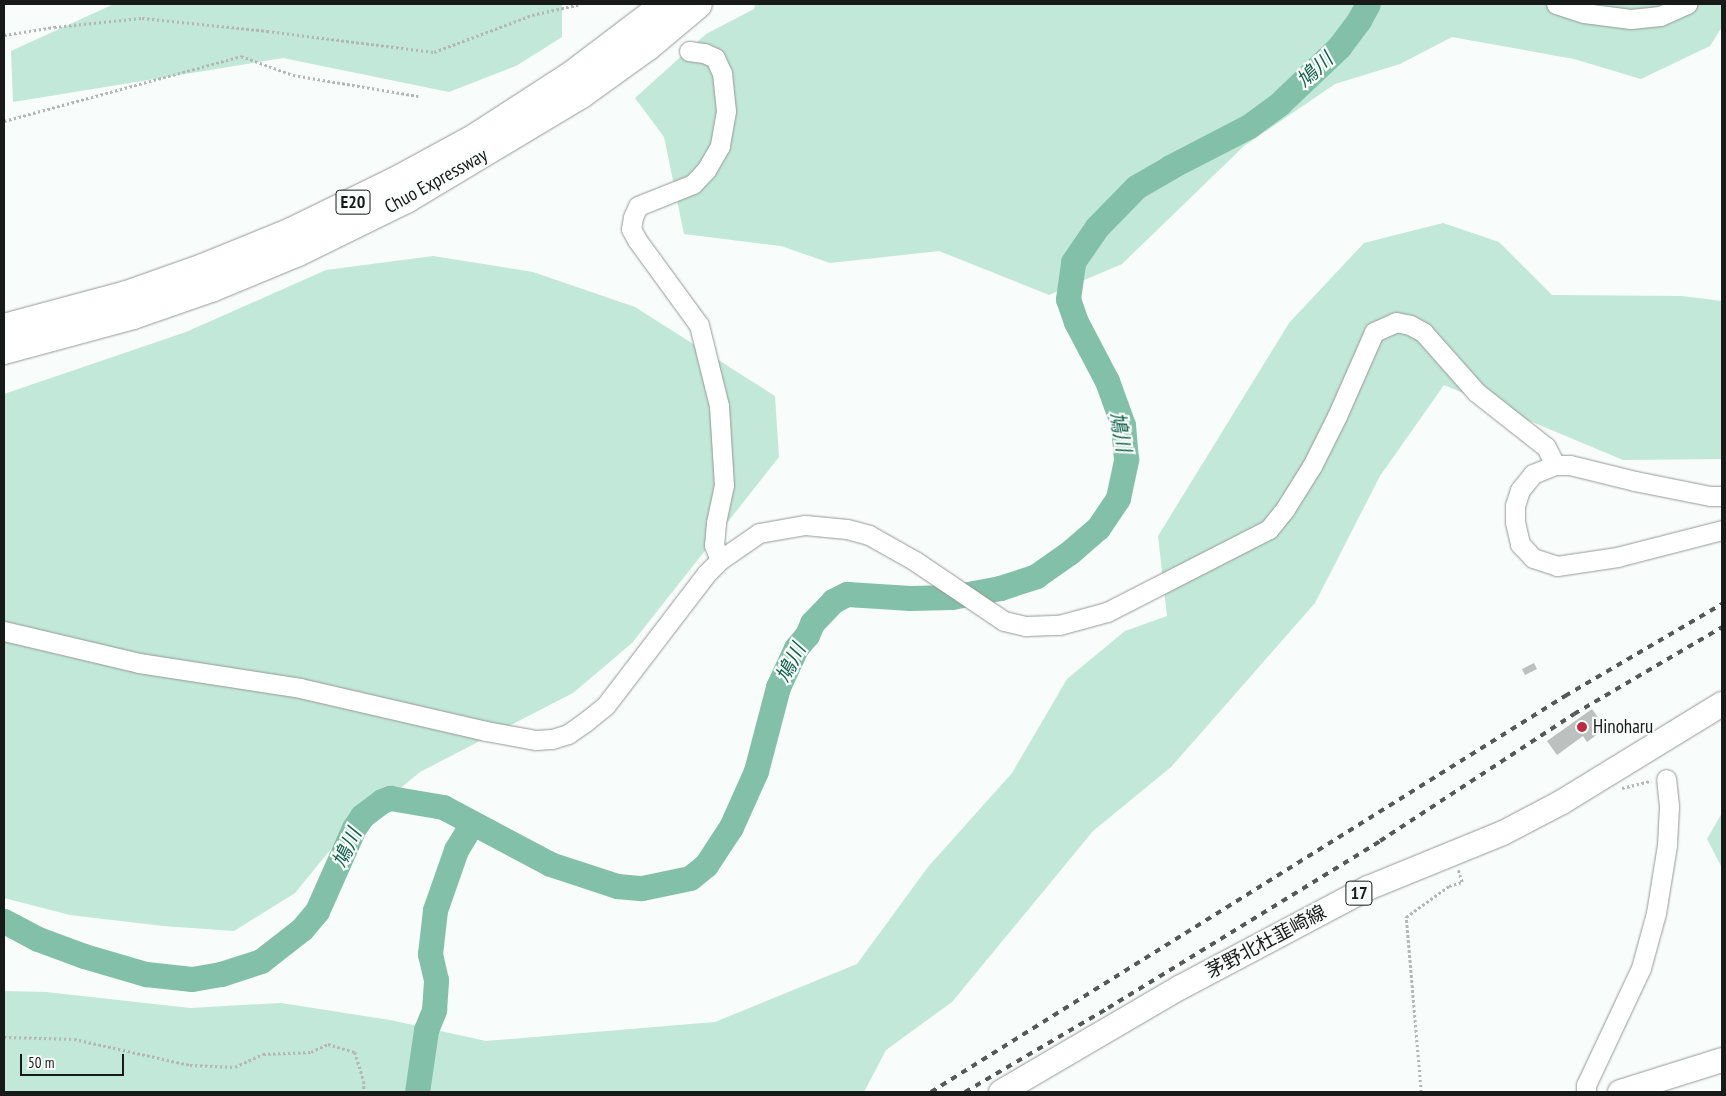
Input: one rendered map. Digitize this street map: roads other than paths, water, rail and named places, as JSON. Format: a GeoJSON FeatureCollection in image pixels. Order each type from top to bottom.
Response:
{"type":"FeatureCollection","features":[{"type":"Feature","properties":{"kind":"highway","name":"Chuo Expressway"},"geometry":{"type":"LineString","coordinates":[[4,328],[127,295],[204,268],[291,232],[387,185],[475,138],[571,76],[666,4]]}},
{"type":"Feature","properties":{"kind":"highway","name":"Chuo Expressway"},"geometry":{"type":"LineString","coordinates":[[4,350],[133,315],[211,288],[298,252],[406,199],[580,95],[648,46],[698,4]]}},
{"type":"Feature","properties":{"kind":"main road","name":"茅野北杜韮崎線"},"geometry":{"type":"LineString","coordinates":[[1001,1092],[1180,987],[1368,888],[1503,833],[1562,802],[1722,704]]}},
{"type":"Feature","properties":{"kind":"main road"},"geometry":{"type":"LineString","coordinates":[[1620,1092],[1722,1060]]}},
{"type":"Feature","properties":{"kind":"street"},"geometry":{"type":"LineString","coordinates":[[1556,4],[1584,13],[1631,19],[1660,16],[1687,4]]}},
{"type":"Feature","properties":{"kind":"street"},"geometry":{"type":"LineString","coordinates":[[689,51],[704,52],[715,58],[722,73],[726,111],[720,146],[706,170],[693,184],[638,206],[633,217],[631,229],[699,325],[719,406],[724,485],[716,523],[714,545],[720,560]]}},
{"type":"Feature","properties":{"kind":"street"},"geometry":{"type":"LineString","coordinates":[[4,631],[139,663],[300,688],[433,721],[528,738],[544,739],[568,734],[606,704],[695,588],[720,560],[759,533],[805,525],[847,530],[869,535],[915,561],[943,582],[1004,621],[1026,626],[1059,625],[1106,612],[1269,529],[1286,509],[1312,466],[1337,416],[1374,332],[1396,322],[1410,325],[1423,332],[1476,392],[1546,447],[1555,465]]}},
{"type":"Feature","properties":{"kind":"street"},"geometry":{"type":"LineString","coordinates":[[1722,496],[1710,496],[1644,483],[1570,465],[1555,465],[1533,474],[1520,490],[1515,505],[1514,522],[1520,544],[1532,558],[1557,566],[1587,563],[1722,530]]}},
{"type":"Feature","properties":{"kind":"street"},"geometry":{"type":"LineString","coordinates":[[1586,1092],[1586,1085],[1641,968],[1656,913],[1667,845],[1669,806],[1666,779]]}},
{"type":"Feature","properties":{"kind":"waterway","name":"鳩川"},"geometry":{"type":"LineString","coordinates":[[4,921],[38,939],[84,956],[146,974],[192,979],[221,974],[261,961],[302,929],[317,911],[354,828],[362,816],[382,801],[390,798],[443,807],[550,864],[617,886],[642,888],[690,878],[706,865],[731,827],[756,771],[778,687],[796,648],[807,635],[812,623],[833,601],[847,594],[910,598],[952,597],[1000,588],[1036,576],[1069,553],[1098,528],[1118,498],[1126,459],[1123,425],[1107,381],[1076,322],[1068,299],[1073,262],[1097,227],[1136,187],[1249,126],[1279,104],[1339,47],[1368,4]]}},
{"type":"Feature","properties":{"kind":"waterway"},"geometry":{"type":"LineString","coordinates":[[417,1092],[426,1030],[434,1010],[436,980],[430,954],[435,910],[456,850],[472,823]]}},
{"type":"Feature","properties":{"kind":"railway"},"geometry":{"type":"LineString","coordinates":[[931,1092],[1565,696],[1722,604]]}},
{"type":"Feature","properties":{"kind":"railway"},"geometry":{"type":"LineString","coordinates":[[965,1092],[1108,1008],[1380,841],[1574,714],[1722,627]]}},
{"type":"Feature","properties":{"kind":"place","name":"Hinoharu"},"geometry":{"type":"Point","coordinates":[1582,727]}}]}
